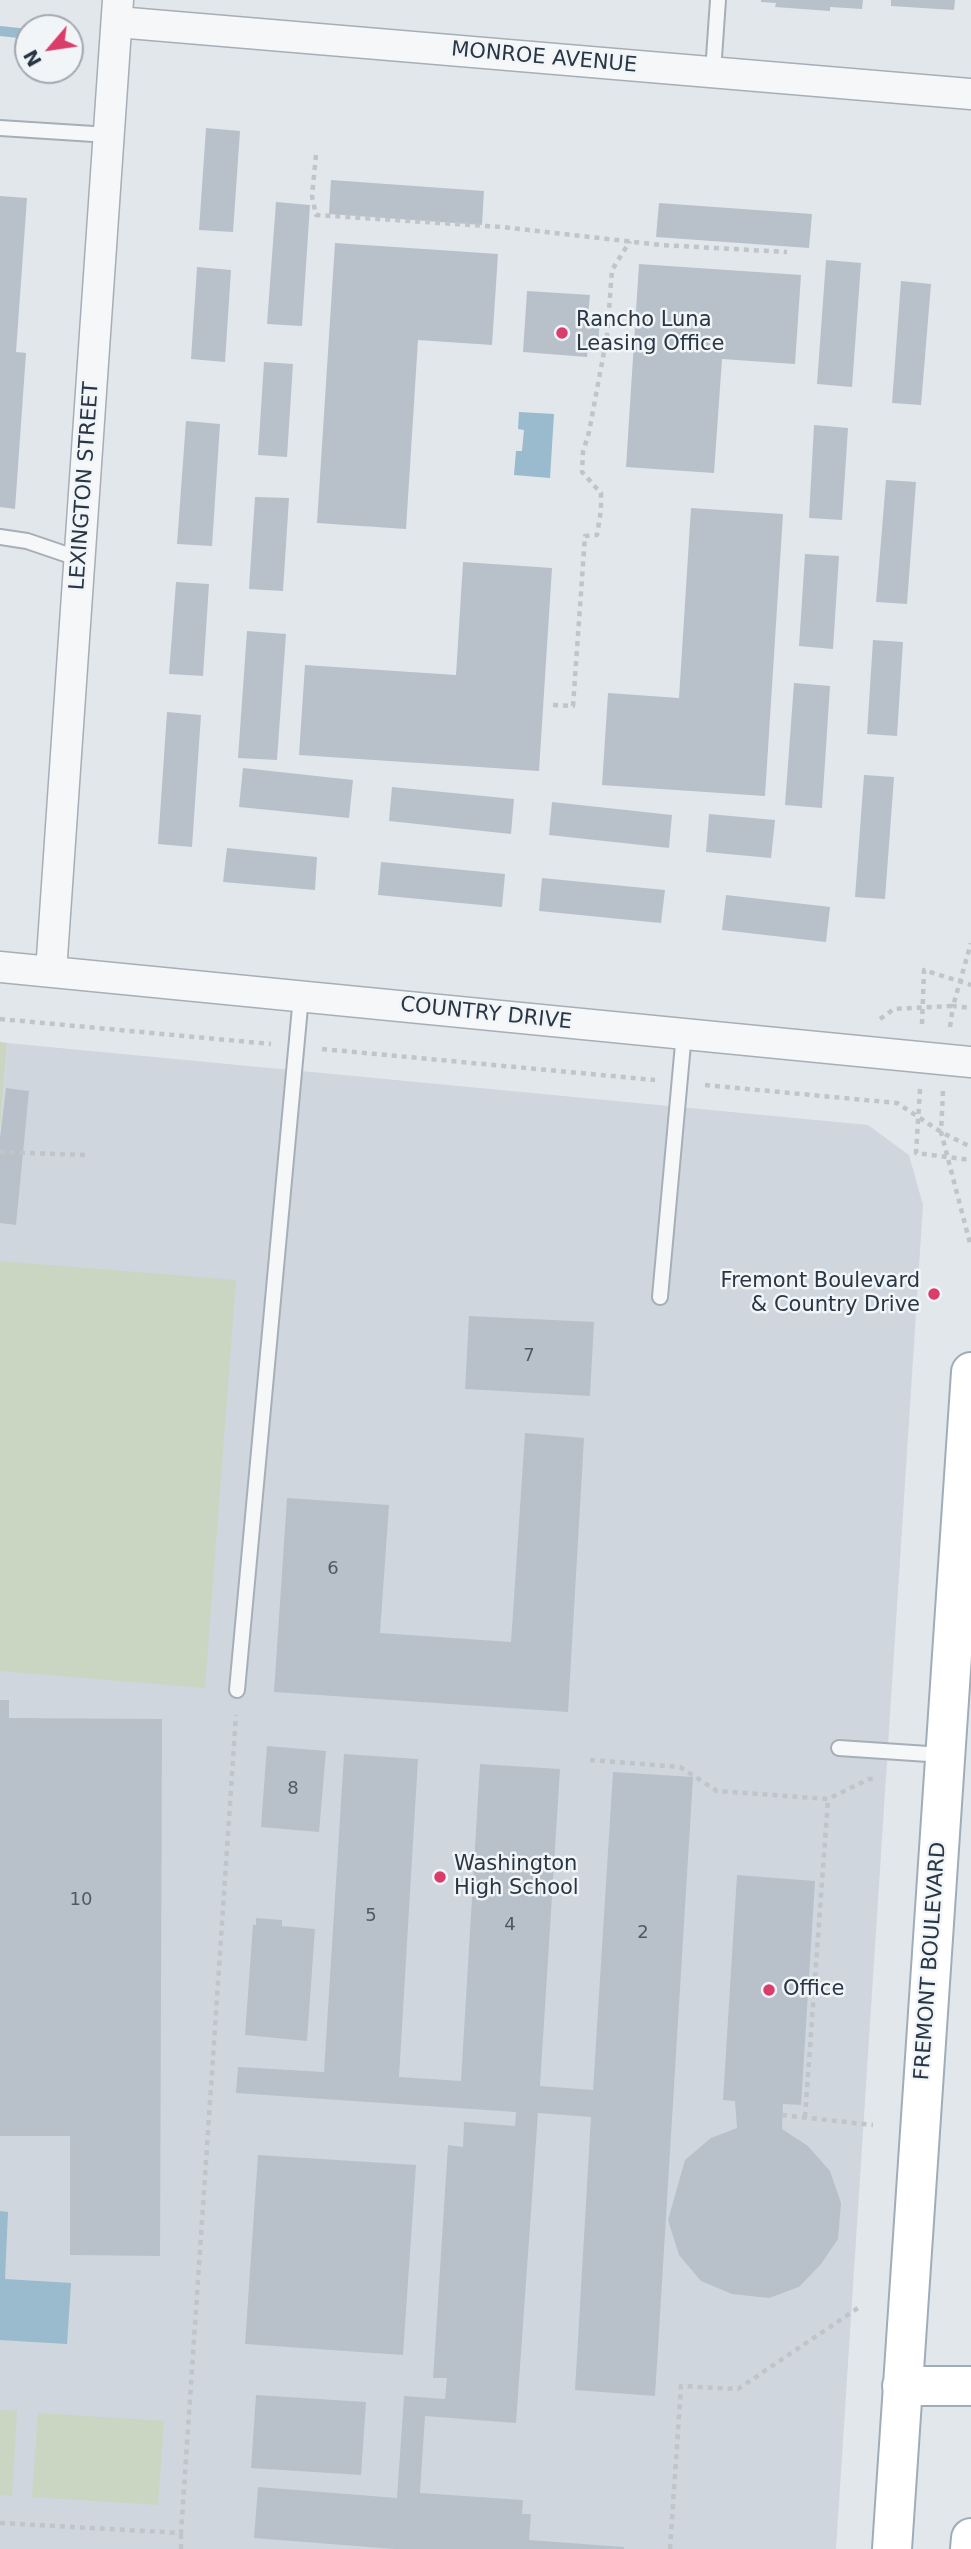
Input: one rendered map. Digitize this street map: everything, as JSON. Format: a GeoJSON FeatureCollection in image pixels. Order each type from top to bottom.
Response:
{"type":"FeatureCollection","features":[{"type":"Feature","properties":{"kind":"main road","name":"FREMONT BOULEVARD"},"geometry":{"type":"LineString","coordinates":[[892,2549],[958,1534],[971,1372]]}},
{"type":"Feature","properties":{"kind":"main road"},"geometry":{"type":"LineString","coordinates":[[958,1534],[971,1627]]}},
{"type":"Feature","properties":{"kind":"main road"},"geometry":{"type":"LineString","coordinates":[[902,2386],[971,2386]]}},
{"type":"Feature","properties":{"kind":"main road"},"geometry":{"type":"LineString","coordinates":[[970,2549],[971,2538]]}},
{"type":"Feature","properties":{"kind":"street","name":"MONROE AVENUE"},"geometry":{"type":"LineString","coordinates":[[118,11],[713,72],[971,94]]}},
{"type":"Feature","properties":{"kind":"street","name":"LEXINGTON STREET"},"geometry":{"type":"LineString","coordinates":[[51,972],[118,11]]}},
{"type":"Feature","properties":{"kind":"street","name":"COUNTRY DRIVE"},"geometry":{"type":"LineString","coordinates":[[0,967],[971,1062]]}},
{"type":"Feature","properties":{"kind":"lane"},"geometry":{"type":"LineString","coordinates":[[713,72],[718,0]]}},
{"type":"Feature","properties":{"kind":"lane"},"geometry":{"type":"LineString","coordinates":[[0,128],[109,135]]}},
{"type":"Feature","properties":{"kind":"lane"},"geometry":{"type":"LineString","coordinates":[[0,537],[27,541],[80,559]]}},
{"type":"Feature","properties":{"kind":"lane"},"geometry":{"type":"LineString","coordinates":[[237,1690],[301,996]]}},
{"type":"Feature","properties":{"kind":"lane"},"geometry":{"type":"LineString","coordinates":[[660,1297],[684,1033]]}},
{"type":"Feature","properties":{"kind":"lane"},"geometry":{"type":"LineString","coordinates":[[839,1748],[944,1755]]}},
{"type":"Feature","properties":{"kind":"path"},"geometry":{"type":"LineString","coordinates":[[316,155],[312,196],[316,215],[502,227],[630,241],[787,252]]}},
{"type":"Feature","properties":{"kind":"path"},"geometry":{"type":"LineString","coordinates":[[552,705],[573,706],[585,536],[597,535],[601,510],[601,492],[582,472],[583,452],[607,335],[612,270],[630,241]]}},
{"type":"Feature","properties":{"kind":"path"},"geometry":{"type":"LineString","coordinates":[[953,1006],[971,943]]}},
{"type":"Feature","properties":{"kind":"path"},"geometry":{"type":"LineString","coordinates":[[924,970],[971,985]]}},
{"type":"Feature","properties":{"kind":"path"},"geometry":{"type":"LineString","coordinates":[[894,1009],[953,1006],[971,1008]]}},
{"type":"Feature","properties":{"kind":"path"},"geometry":{"type":"LineString","coordinates":[[0,1019],[897,1103],[941,1132],[971,1147]]}},
{"type":"Feature","properties":{"kind":"path"},"geometry":{"type":"LineString","coordinates":[[941,1132],[971,1247]]}},
{"type":"Feature","properties":{"kind":"path"},"geometry":{"type":"LineString","coordinates":[[0,1152],[87,1156]]}},
{"type":"Feature","properties":{"kind":"path"},"geometry":{"type":"LineString","coordinates":[[916,1153],[971,1160]]}},
{"type":"Feature","properties":{"kind":"path"},"geometry":{"type":"LineString","coordinates":[[180,2549],[237,1690]]}},
{"type":"Feature","properties":{"kind":"path"},"geometry":{"type":"LineString","coordinates":[[590,1760],[680,1767],[718,1791],[828,1799],[869,1779],[880,1780]]}},
{"type":"Feature","properties":{"kind":"path"},"geometry":{"type":"LineString","coordinates":[[806,2117],[828,1799]]}},
{"type":"Feature","properties":{"kind":"path"},"geometry":{"type":"LineString","coordinates":[[782,2115],[873,2125]]}},
{"type":"Feature","properties":{"kind":"path"},"geometry":{"type":"LineString","coordinates":[[670,2549],[681,2386],[738,2389],[861,2306]]}},
{"type":"Feature","properties":{"kind":"path"},"geometry":{"type":"LineString","coordinates":[[0,2523],[181,2533]]}},
{"type":"Feature","properties":{"kind":"shaded area","name":"Washington High School"},"geometry":{"type":"Polygon","coordinates":[[[7,1043],[868,1125],[909,1155],[923,1205],[836,2549],[0,2549],[0,1135],[7,1043]]]}},
{"type":"Feature","properties":{"kind":"green space"},"geometry":{"type":"Polygon","coordinates":[[[0,1042],[7,1043],[0,1132],[0,1042]]]}},
{"type":"Feature","properties":{"kind":"green space"},"geometry":{"type":"Polygon","coordinates":[[[0,1261],[236,1280],[205,1688],[0,1671],[0,1261]]]}},
{"type":"Feature","properties":{"kind":"green space"},"geometry":{"type":"Polygon","coordinates":[[[0,2410],[17,2411],[12,2496],[0,2495],[0,2410]]]}},
{"type":"Feature","properties":{"kind":"green space"},"geometry":{"type":"Polygon","coordinates":[[[38,2413],[164,2421],[158,2505],[32,2497],[38,2413]]]}},
{"type":"Feature","properties":{"kind":"water"},"geometry":{"type":"Polygon","coordinates":[[[519,412],[554,414],[550,478],[514,475],[516,451],[522,451],[524,430],[518,429],[519,412]]]}},
{"type":"Feature","properties":{"kind":"water"},"geometry":{"type":"Polygon","coordinates":[[[0,2211],[8,2212],[5,2279],[71,2283],[67,2344],[0,2340],[0,2211]]]}},
{"type":"Feature","properties":{"kind":"building"},"geometry":{"type":"Polygon","coordinates":[[[761,0],[863,0],[862,9],[830,7],[830,11],[775,7],[776,3],[761,0]]]}},
{"type":"Feature","properties":{"kind":"building"},"geometry":{"type":"Polygon","coordinates":[[[891,0],[955,0],[954,10],[891,6],[891,0]]]}},
{"type":"Feature","properties":{"kind":"building"},"geometry":{"type":"Polygon","coordinates":[[[206,128],[240,131],[233,232],[199,230],[206,128]]]}},
{"type":"Feature","properties":{"kind":"building"},"geometry":{"type":"Polygon","coordinates":[[[331,180],[484,191],[482,225],[329,214],[331,180]]]}},
{"type":"Feature","properties":{"kind":"building"},"geometry":{"type":"Polygon","coordinates":[[[0,196],[27,198],[16,352],[26,353],[15,509],[0,507],[0,196]]]}},
{"type":"Feature","properties":{"kind":"building"},"geometry":{"type":"Polygon","coordinates":[[[276,202],[310,205],[302,326],[267,324],[276,202]]]}},
{"type":"Feature","properties":{"kind":"building"},"geometry":{"type":"Polygon","coordinates":[[[659,203],[812,214],[809,248],[656,237],[659,203]]]}},
{"type":"Feature","properties":{"kind":"building"},"geometry":{"type":"Polygon","coordinates":[[[335,243],[498,254],[492,345],[418,340],[406,529],[317,523],[335,243]]]}},
{"type":"Feature","properties":{"kind":"building"},"geometry":{"type":"Polygon","coordinates":[[[826,260],[861,263],[852,387],[817,384],[826,260]]]}},
{"type":"Feature","properties":{"kind":"building"},"geometry":{"type":"Polygon","coordinates":[[[639,264],[801,275],[795,364],[722,359],[714,473],[626,467],[639,264]]]}},
{"type":"Feature","properties":{"kind":"building"},"geometry":{"type":"Polygon","coordinates":[[[197,267],[231,270],[225,362],[191,359],[197,267]]]}},
{"type":"Feature","properties":{"kind":"building"},"geometry":{"type":"Polygon","coordinates":[[[901,281],[931,284],[921,405],[892,403],[901,281]]]}},
{"type":"Feature","properties":{"kind":"building","name":"Rancho Luna Leasing Office"},"geometry":{"type":"Polygon","coordinates":[[[527,291],[590,295],[588,316],[600,317],[598,350],[588,350],[587,357],[523,352],[527,291]]]}},
{"type":"Feature","properties":{"kind":"building"},"geometry":{"type":"Polygon","coordinates":[[[264,362],[293,364],[287,457],[258,455],[264,362]]]}},
{"type":"Feature","properties":{"kind":"building"},"geometry":{"type":"Polygon","coordinates":[[[186,421],[220,424],[212,546],[177,544],[186,421]]]}},
{"type":"Feature","properties":{"kind":"building"},"geometry":{"type":"Polygon","coordinates":[[[814,425],[848,428],[842,520],[809,518],[814,425]]]}},
{"type":"Feature","properties":{"kind":"building"},"geometry":{"type":"Polygon","coordinates":[[[886,480],[916,482],[907,604],[876,602],[886,480]]]}},
{"type":"Feature","properties":{"kind":"building"},"geometry":{"type":"Polygon","coordinates":[[[255,497],[289,498],[283,591],[249,589],[255,497]]]}},
{"type":"Feature","properties":{"kind":"building"},"geometry":{"type":"Polygon","coordinates":[[[691,508],[783,514],[765,796],[602,785],[608,693],[679,698],[691,508]]]}},
{"type":"Feature","properties":{"kind":"building"},"geometry":{"type":"Polygon","coordinates":[[[805,554],[839,556],[833,649],[799,646],[805,554]]]}},
{"type":"Feature","properties":{"kind":"building"},"geometry":{"type":"Polygon","coordinates":[[[463,562],[552,568],[539,771],[299,755],[305,665],[456,675],[463,562]]]}},
{"type":"Feature","properties":{"kind":"building"},"geometry":{"type":"Polygon","coordinates":[[[176,582],[209,584],[203,676],[169,674],[176,582]]]}},
{"type":"Feature","properties":{"kind":"building"},"geometry":{"type":"Polygon","coordinates":[[[247,631],[286,634],[277,760],[238,758],[247,631]]]}},
{"type":"Feature","properties":{"kind":"building"},"geometry":{"type":"Polygon","coordinates":[[[873,640],[903,642],[897,736],[867,734],[873,640]]]}},
{"type":"Feature","properties":{"kind":"building"},"geometry":{"type":"Polygon","coordinates":[[[794,683],[830,686],[822,808],[785,805],[794,683]]]}},
{"type":"Feature","properties":{"kind":"building"},"geometry":{"type":"Polygon","coordinates":[[[167,712],[201,715],[192,847],[158,844],[167,712]]]}},
{"type":"Feature","properties":{"kind":"building"},"geometry":{"type":"Polygon","coordinates":[[[243,768],[353,780],[349,818],[239,807],[243,768]]]}},
{"type":"Feature","properties":{"kind":"building"},"geometry":{"type":"Polygon","coordinates":[[[864,775],[894,777],[885,899],[855,897],[864,775]]]}},
{"type":"Feature","properties":{"kind":"building"},"geometry":{"type":"Polygon","coordinates":[[[392,787],[514,799],[511,834],[389,821],[392,787]]]}},
{"type":"Feature","properties":{"kind":"building"},"geometry":{"type":"Polygon","coordinates":[[[552,802],[672,815],[669,848],[549,835],[552,802]]]}},
{"type":"Feature","properties":{"kind":"building"},"geometry":{"type":"Polygon","coordinates":[[[709,814],[775,820],[771,858],[706,852],[709,814]]]}},
{"type":"Feature","properties":{"kind":"building"},"geometry":{"type":"Polygon","coordinates":[[[227,848],[317,857],[315,890],[223,882],[227,848]]]}},
{"type":"Feature","properties":{"kind":"building"},"geometry":{"type":"Polygon","coordinates":[[[381,862],[505,874],[502,907],[378,895],[381,862]]]}},
{"type":"Feature","properties":{"kind":"building"},"geometry":{"type":"Polygon","coordinates":[[[542,878],[665,890],[661,923],[539,911],[542,878]]]}},
{"type":"Feature","properties":{"kind":"building"},"geometry":{"type":"Polygon","coordinates":[[[726,895],[830,907],[826,942],[722,930],[726,895]]]}},
{"type":"Feature","properties":{"kind":"building"},"geometry":{"type":"Polygon","coordinates":[[[6,1088],[29,1091],[16,1225],[0,1223],[0,1138],[6,1088]]]}},
{"type":"Feature","properties":{"kind":"building"},"geometry":{"type":"Polygon","coordinates":[[[469,1316],[594,1322],[590,1396],[465,1389],[469,1316]]]}},
{"type":"Feature","properties":{"kind":"building"},"geometry":{"type":"Polygon","coordinates":[[[525,1433],[584,1438],[568,1712],[274,1692],[287,1498],[389,1505],[380,1633],[511,1642],[525,1433]]]}},
{"type":"Feature","properties":{"kind":"building"},"geometry":{"type":"Polygon","coordinates":[[[0,1700],[9,1700],[9,1718],[162,1719],[160,2256],[70,2255],[70,2136],[0,2136],[0,1700]]]}},
{"type":"Feature","properties":{"kind":"building"},"geometry":{"type":"Polygon","coordinates":[[[267,1746],[326,1751],[319,1832],[261,1827],[267,1746]]]}},
{"type":"Feature","properties":{"kind":"building"},"geometry":{"type":"Polygon","coordinates":[[[344,1754],[418,1759],[399,2077],[461,2081],[480,1764],[560,1769],[540,2086],[593,2090],[613,1772],[693,1777],[655,2396],[575,2390],[591,2117],[538,2113],[516,2423],[425,2416],[420,2493],[523,2500],[522,2514],[531,2514],[529,2540],[624,2549],[394,2549],[254,2538],[258,2487],[397,2498],[404,2396],[445,2399],[447,2378],[433,2378],[448,2145],[463,2147],[464,2122],[515,2126],[516,2112],[236,2093],[238,2067],[324,2072],[344,1754]]]}},
{"type":"Feature","properties":{"kind":"building"},"geometry":{"type":"Polygon","coordinates":[[[737,1875],[815,1881],[801,2105],[783,2104],[782,2129],[808,2146],[830,2171],[841,2203],[838,2239],[821,2264],[799,2287],[769,2298],[732,2294],[701,2281],[679,2255],[668,2220],[685,2160],[711,2138],[737,2128],[735,2101],[723,2100],[737,1875]]]}},
{"type":"Feature","properties":{"kind":"building"},"geometry":{"type":"Polygon","coordinates":[[[256,1918],[282,1920],[282,1926],[315,1929],[307,2041],[245,2035],[253,1925],[256,1925],[256,1918]]]}},
{"type":"Feature","properties":{"kind":"building"},"geometry":{"type":"Polygon","coordinates":[[[258,2155],[416,2165],[403,2355],[245,2344],[258,2155]]]}},
{"type":"Feature","properties":{"kind":"building"},"geometry":{"type":"Polygon","coordinates":[[[256,2395],[366,2402],[361,2475],[251,2468],[256,2395]]]}},
{"type":"Feature","properties":{"kind":"waterway"},"geometry":{"type":"LineString","coordinates":[[0,31],[14,32]]}},
{"type":"Feature","properties":{"kind":"place","name":"Rancho Luna Leasing Office"},"geometry":{"type":"Point","coordinates":[562,333]}},
{"type":"Feature","properties":{"kind":"place","name":"Fremont Boulevard & Country Drive"},"geometry":{"type":"Point","coordinates":[934,1294]}},
{"type":"Feature","properties":{"kind":"place","name":"Washington High School"},"geometry":{"type":"Point","coordinates":[440,1877]}},
{"type":"Feature","properties":{"kind":"place","name":"Office"},"geometry":{"type":"Point","coordinates":[769,1990]}}]}
